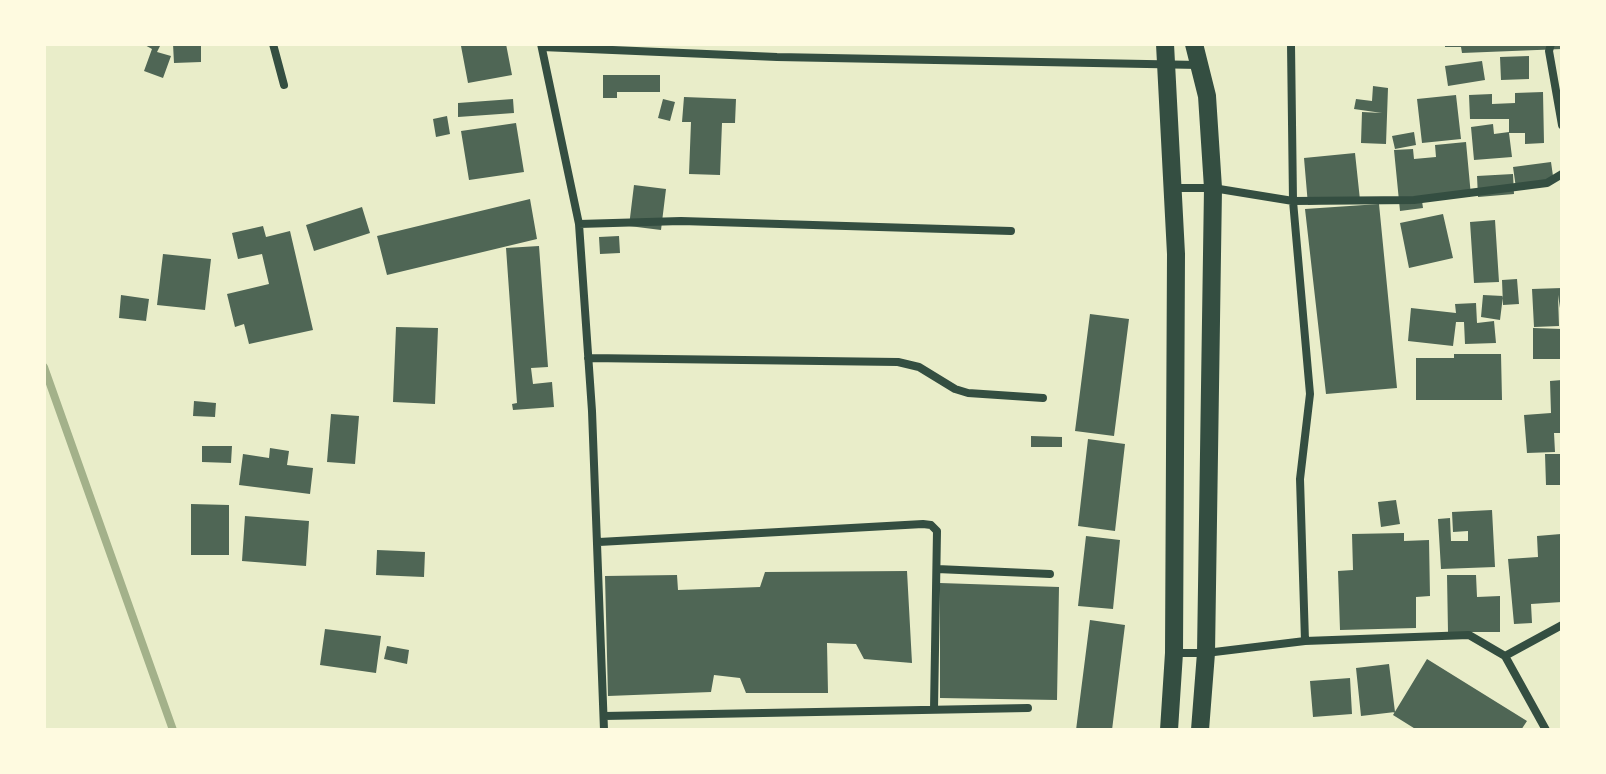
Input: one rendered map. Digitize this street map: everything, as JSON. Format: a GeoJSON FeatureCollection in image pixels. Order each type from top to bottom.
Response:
{"type":"FeatureCollection","features":[{"type":"Feature","properties":{"kind":"highway"},"geometry":{"type":"LineString","coordinates":[[1165,44],[1176,254],[1174,653],[1169,730]]}},
{"type":"Feature","properties":{"kind":"highway"},"geometry":{"type":"LineString","coordinates":[[1194,44],[1207,96],[1213,188],[1206,653],[1200,730]]}},
{"type":"Feature","properties":{"kind":"street"},"geometry":{"type":"LineString","coordinates":[[273,44],[284,85]]}},
{"type":"Feature","properties":{"kind":"street"},"geometry":{"type":"LineString","coordinates":[[1291,44],[1293,201],[1310,394],[1300,479],[1305,641]]}},
{"type":"Feature","properties":{"kind":"street"},"geometry":{"type":"LineString","coordinates":[[1551,44],[1549,51],[1562,125]]}},
{"type":"Feature","properties":{"kind":"street"},"geometry":{"type":"LineString","coordinates":[[604,730],[599,542],[579,224],[542,45],[777,57],[1200,65]]}},
{"type":"Feature","properties":{"kind":"street"},"geometry":{"type":"LineString","coordinates":[[1173,188],[1213,188],[1293,201],[1414,200],[1547,183],[1562,174]]}},
{"type":"Feature","properties":{"kind":"street"},"geometry":{"type":"LineString","coordinates":[[579,224],[681,221],[1011,231]]}},
{"type":"Feature","properties":{"kind":"street"},"geometry":{"type":"LineString","coordinates":[[588,358],[898,362],[919,367],[945,384],[968,393],[1043,398]]}},
{"type":"Feature","properties":{"kind":"street"},"geometry":{"type":"LineString","coordinates":[[599,542],[931,525],[937,531],[934,709]]}},
{"type":"Feature","properties":{"kind":"street"},"geometry":{"type":"LineString","coordinates":[[937,569],[1050,574]]}},
{"type":"Feature","properties":{"kind":"street"},"geometry":{"type":"LineString","coordinates":[[1505,656],[1562,625]]}},
{"type":"Feature","properties":{"kind":"street"},"geometry":{"type":"LineString","coordinates":[[1174,653],[1206,653],[1305,641],[1469,635],[1505,656],[1546,730]]}},
{"type":"Feature","properties":{"kind":"street"},"geometry":{"type":"LineString","coordinates":[[604,716],[1028,708]]}},
{"type":"Feature","properties":{"kind":"building"},"geometry":{"type":"Polygon","coordinates":[[[143,44],[161,44],[157,52],[171,56],[163,78],[144,71],[152,49],[143,44]]]}},
{"type":"Feature","properties":{"kind":"building"},"geometry":{"type":"Polygon","coordinates":[[[173,44],[201,44],[201,62],[174,63],[173,44]]]}},
{"type":"Feature","properties":{"kind":"building"},"geometry":{"type":"Polygon","coordinates":[[[506,44],[512,75],[468,83],[461,46],[506,44]]]}},
{"type":"Feature","properties":{"kind":"building"},"geometry":{"type":"Polygon","coordinates":[[[1445,44],[1562,44],[1562,49],[1462,53],[1461,47],[1445,47],[1445,44]]]}},
{"type":"Feature","properties":{"kind":"building"},"geometry":{"type":"Polygon","coordinates":[[[1529,56],[1529,79],[1501,80],[1500,57],[1529,56]]]}},
{"type":"Feature","properties":{"kind":"building"},"geometry":{"type":"Polygon","coordinates":[[[1482,61],[1485,80],[1448,86],[1445,66],[1482,61]]]}},
{"type":"Feature","properties":{"kind":"building"},"geometry":{"type":"Polygon","coordinates":[[[603,75],[660,75],[660,92],[617,92],[617,98],[603,98],[603,75]]]}},
{"type":"Feature","properties":{"kind":"building"},"geometry":{"type":"Polygon","coordinates":[[[1373,86],[1388,88],[1386,144],[1361,143],[1362,112],[1382,113],[1354,109],[1356,99],[1372,101],[1373,86]]]}},
{"type":"Feature","properties":{"kind":"building"},"geometry":{"type":"Polygon","coordinates":[[[1543,92],[1544,143],[1525,144],[1525,133],[1509,133],[1512,157],[1474,160],[1471,127],[1493,124],[1494,134],[1509,132],[1509,119],[1470,119],[1469,95],[1492,94],[1492,104],[1515,103],[1515,93],[1543,92]]]}},
{"type":"Feature","properties":{"kind":"building"},"geometry":{"type":"Polygon","coordinates":[[[1456,95],[1461,139],[1422,143],[1417,99],[1456,95]]]}},
{"type":"Feature","properties":{"kind":"building"},"geometry":{"type":"Polygon","coordinates":[[[684,97],[736,99],[735,123],[722,123],[720,175],[689,174],[691,122],[682,122],[684,97]]]}},
{"type":"Feature","properties":{"kind":"building"},"geometry":{"type":"Polygon","coordinates":[[[513,99],[514,113],[458,117],[458,103],[513,99]]]}},
{"type":"Feature","properties":{"kind":"building"},"geometry":{"type":"Polygon","coordinates":[[[663,99],[675,102],[670,121],[658,118],[663,99]]]}},
{"type":"Feature","properties":{"kind":"building"},"geometry":{"type":"Polygon","coordinates":[[[447,116],[450,134],[436,137],[433,119],[447,116]]]}},
{"type":"Feature","properties":{"kind":"building"},"geometry":{"type":"Polygon","coordinates":[[[516,123],[524,172],[469,180],[461,131],[516,123]]]}},
{"type":"Feature","properties":{"kind":"building"},"geometry":{"type":"Polygon","coordinates":[[[1414,132],[1416,145],[1395,149],[1392,136],[1414,132]]]}},
{"type":"Feature","properties":{"kind":"building"},"geometry":{"type":"Polygon","coordinates":[[[1466,142],[1471,196],[1422,201],[1423,208],[1400,211],[1394,150],[1413,149],[1414,159],[1436,157],[1435,145],[1466,142]]]}},
{"type":"Feature","properties":{"kind":"building"},"geometry":{"type":"Polygon","coordinates":[[[1355,153],[1360,200],[1308,205],[1304,158],[1355,153]]]}},
{"type":"Feature","properties":{"kind":"building"},"geometry":{"type":"Polygon","coordinates":[[[1551,162],[1554,183],[1516,188],[1513,167],[1551,162]]]}},
{"type":"Feature","properties":{"kind":"building"},"geometry":{"type":"Polygon","coordinates":[[[1513,174],[1514,194],[1478,197],[1477,176],[1513,174]]]}},
{"type":"Feature","properties":{"kind":"building"},"geometry":{"type":"Polygon","coordinates":[[[634,185],[666,189],[661,230],[629,226],[634,185]]]}},
{"type":"Feature","properties":{"kind":"building"},"geometry":{"type":"Polygon","coordinates":[[[530,199],[537,239],[387,275],[377,236],[530,199]]]}},
{"type":"Feature","properties":{"kind":"building"},"geometry":{"type":"Polygon","coordinates":[[[1379,204],[1397,388],[1326,394],[1305,209],[1379,204]]]}},
{"type":"Feature","properties":{"kind":"building"},"geometry":{"type":"Polygon","coordinates":[[[362,207],[370,233],[314,251],[306,225],[362,207]]]}},
{"type":"Feature","properties":{"kind":"building"},"geometry":{"type":"Polygon","coordinates":[[[1443,214],[1453,258],[1409,268],[1400,223],[1443,214]]]}},
{"type":"Feature","properties":{"kind":"building"},"geometry":{"type":"Polygon","coordinates":[[[1495,220],[1499,282],[1474,283],[1470,222],[1495,220]]]}},
{"type":"Feature","properties":{"kind":"building"},"geometry":{"type":"Polygon","coordinates":[[[263,226],[266,237],[290,231],[313,330],[249,344],[244,324],[235,327],[227,294],[269,284],[262,254],[238,259],[232,233],[263,226]]]}},
{"type":"Feature","properties":{"kind":"building"},"geometry":{"type":"Polygon","coordinates":[[[619,236],[620,253],[600,254],[599,237],[619,236]]]}},
{"type":"Feature","properties":{"kind":"building"},"geometry":{"type":"Polygon","coordinates":[[[539,246],[548,367],[531,368],[533,384],[552,382],[554,407],[513,410],[512,404],[517,403],[506,248],[539,246]]]}},
{"type":"Feature","properties":{"kind":"building"},"geometry":{"type":"Polygon","coordinates":[[[163,254],[211,259],[205,310],[157,305],[163,254]]]}},
{"type":"Feature","properties":{"kind":"building"},"geometry":{"type":"Polygon","coordinates":[[[1517,279],[1519,304],[1503,305],[1502,280],[1517,279]]]}},
{"type":"Feature","properties":{"kind":"building"},"geometry":{"type":"Polygon","coordinates":[[[1562,288],[1562,308],[1558,295],[1559,326],[1534,327],[1532,289],[1562,288]]]}},
{"type":"Feature","properties":{"kind":"building"},"geometry":{"type":"Polygon","coordinates":[[[121,295],[149,299],[146,321],[119,318],[121,295]]]}},
{"type":"Feature","properties":{"kind":"building"},"geometry":{"type":"Polygon","coordinates":[[[1483,295],[1503,296],[1500,320],[1481,317],[1483,295]]]}},
{"type":"Feature","properties":{"kind":"building"},"geometry":{"type":"Polygon","coordinates":[[[1476,303],[1477,323],[1494,321],[1496,343],[1465,344],[1464,322],[1456,322],[1453,346],[1408,341],[1411,308],[1456,313],[1455,304],[1476,303]]]}},
{"type":"Feature","properties":{"kind":"building"},"geometry":{"type":"Polygon","coordinates":[[[1090,314],[1129,319],[1114,436],[1075,431],[1090,314]]]}},
{"type":"Feature","properties":{"kind":"building"},"geometry":{"type":"Polygon","coordinates":[[[396,327],[438,328],[435,404],[393,402],[396,327]]]}},
{"type":"Feature","properties":{"kind":"building"},"geometry":{"type":"Polygon","coordinates":[[[1533,328],[1562,329],[1562,359],[1533,359],[1533,328]]]}},
{"type":"Feature","properties":{"kind":"building"},"geometry":{"type":"Polygon","coordinates":[[[1454,354],[1501,354],[1502,400],[1416,400],[1416,358],[1454,358],[1454,354]]]}},
{"type":"Feature","properties":{"kind":"building"},"geometry":{"type":"Polygon","coordinates":[[[1562,380],[1562,433],[1554,433],[1555,452],[1527,453],[1524,415],[1551,413],[1550,381],[1562,380]]]}},
{"type":"Feature","properties":{"kind":"building"},"geometry":{"type":"Polygon","coordinates":[[[194,401],[216,403],[215,417],[193,416],[194,401]]]}},
{"type":"Feature","properties":{"kind":"building"},"geometry":{"type":"Polygon","coordinates":[[[331,414],[359,416],[355,464],[327,462],[331,414]]]}},
{"type":"Feature","properties":{"kind":"building"},"geometry":{"type":"Polygon","coordinates":[[[1031,436],[1062,437],[1062,447],[1031,447],[1031,436]]]}},
{"type":"Feature","properties":{"kind":"building"},"geometry":{"type":"Polygon","coordinates":[[[1088,439],[1125,444],[1115,531],[1078,526],[1088,439]]]}},
{"type":"Feature","properties":{"kind":"building"},"geometry":{"type":"Polygon","coordinates":[[[202,446],[232,446],[231,463],[202,462],[202,446]]]}},
{"type":"Feature","properties":{"kind":"building"},"geometry":{"type":"Polygon","coordinates":[[[270,448],[289,451],[287,465],[313,468],[310,494],[239,485],[243,454],[269,458],[270,448]]]}},
{"type":"Feature","properties":{"kind":"building"},"geometry":{"type":"Polygon","coordinates":[[[1545,454],[1562,454],[1562,485],[1546,485],[1545,454]]]}},
{"type":"Feature","properties":{"kind":"building"},"geometry":{"type":"Polygon","coordinates":[[[1396,500],[1400,524],[1381,527],[1378,502],[1396,500]]]}},
{"type":"Feature","properties":{"kind":"building"},"geometry":{"type":"Polygon","coordinates":[[[191,504],[229,505],[229,555],[191,555],[191,504]]]}},
{"type":"Feature","properties":{"kind":"building"},"geometry":{"type":"Polygon","coordinates":[[[1492,510],[1495,567],[1441,569],[1438,519],[1450,518],[1451,541],[1468,541],[1468,531],[1453,532],[1452,512],[1492,510]]]}},
{"type":"Feature","properties":{"kind":"building"},"geometry":{"type":"Polygon","coordinates":[[[245,516],[309,521],[306,566],[242,561],[245,516]]]}},
{"type":"Feature","properties":{"kind":"building"},"geometry":{"type":"Polygon","coordinates":[[[1404,533],[1404,541],[1429,540],[1430,596],[1416,597],[1416,628],[1340,630],[1338,571],[1353,570],[1352,534],[1404,533]]]}},
{"type":"Feature","properties":{"kind":"building"},"geometry":{"type":"Polygon","coordinates":[[[1561,534],[1562,602],[1531,604],[1532,623],[1514,624],[1508,559],[1538,557],[1537,536],[1561,534]]]}},
{"type":"Feature","properties":{"kind":"building"},"geometry":{"type":"Polygon","coordinates":[[[1086,536],[1120,540],[1113,609],[1078,606],[1086,536]]]}},
{"type":"Feature","properties":{"kind":"building"},"geometry":{"type":"Polygon","coordinates":[[[377,550],[425,552],[424,577],[376,575],[377,550]]]}},
{"type":"Feature","properties":{"kind":"building"},"geometry":{"type":"Polygon","coordinates":[[[907,571],[912,663],[864,659],[856,644],[827,643],[828,693],[746,693],[740,678],[714,675],[711,692],[608,696],[605,576],[677,575],[678,590],[760,587],[765,572],[907,571]]]}},
{"type":"Feature","properties":{"kind":"building"},"geometry":{"type":"Polygon","coordinates":[[[1447,575],[1476,575],[1477,597],[1500,596],[1500,632],[1448,632],[1447,575]]]}},
{"type":"Feature","properties":{"kind":"building"},"geometry":{"type":"Polygon","coordinates":[[[940,583],[1059,587],[1057,700],[940,698],[940,583]]]}},
{"type":"Feature","properties":{"kind":"building"},"geometry":{"type":"Polygon","coordinates":[[[1090,620],[1125,625],[1112,730],[1076,730],[1090,620]]]}},
{"type":"Feature","properties":{"kind":"building"},"geometry":{"type":"Polygon","coordinates":[[[325,629],[381,636],[376,673],[320,665],[325,629]]]}},
{"type":"Feature","properties":{"kind":"building"},"geometry":{"type":"Polygon","coordinates":[[[387,646],[409,650],[407,664],[384,659],[387,646]]]}},
{"type":"Feature","properties":{"kind":"building"},"geometry":{"type":"Polygon","coordinates":[[[1427,659],[1527,721],[1521,730],[1417,730],[1393,715],[1427,659]]]}},
{"type":"Feature","properties":{"kind":"building"},"geometry":{"type":"Polygon","coordinates":[[[1389,664],[1395,712],[1361,716],[1356,668],[1389,664]]]}},
{"type":"Feature","properties":{"kind":"building"},"geometry":{"type":"Polygon","coordinates":[[[1350,678],[1352,714],[1313,717],[1310,681],[1350,678]]]}},
{"type":"Feature","properties":{"kind":"waterway"},"geometry":{"type":"LineString","coordinates":[[44,367],[173,730]]}}]}
